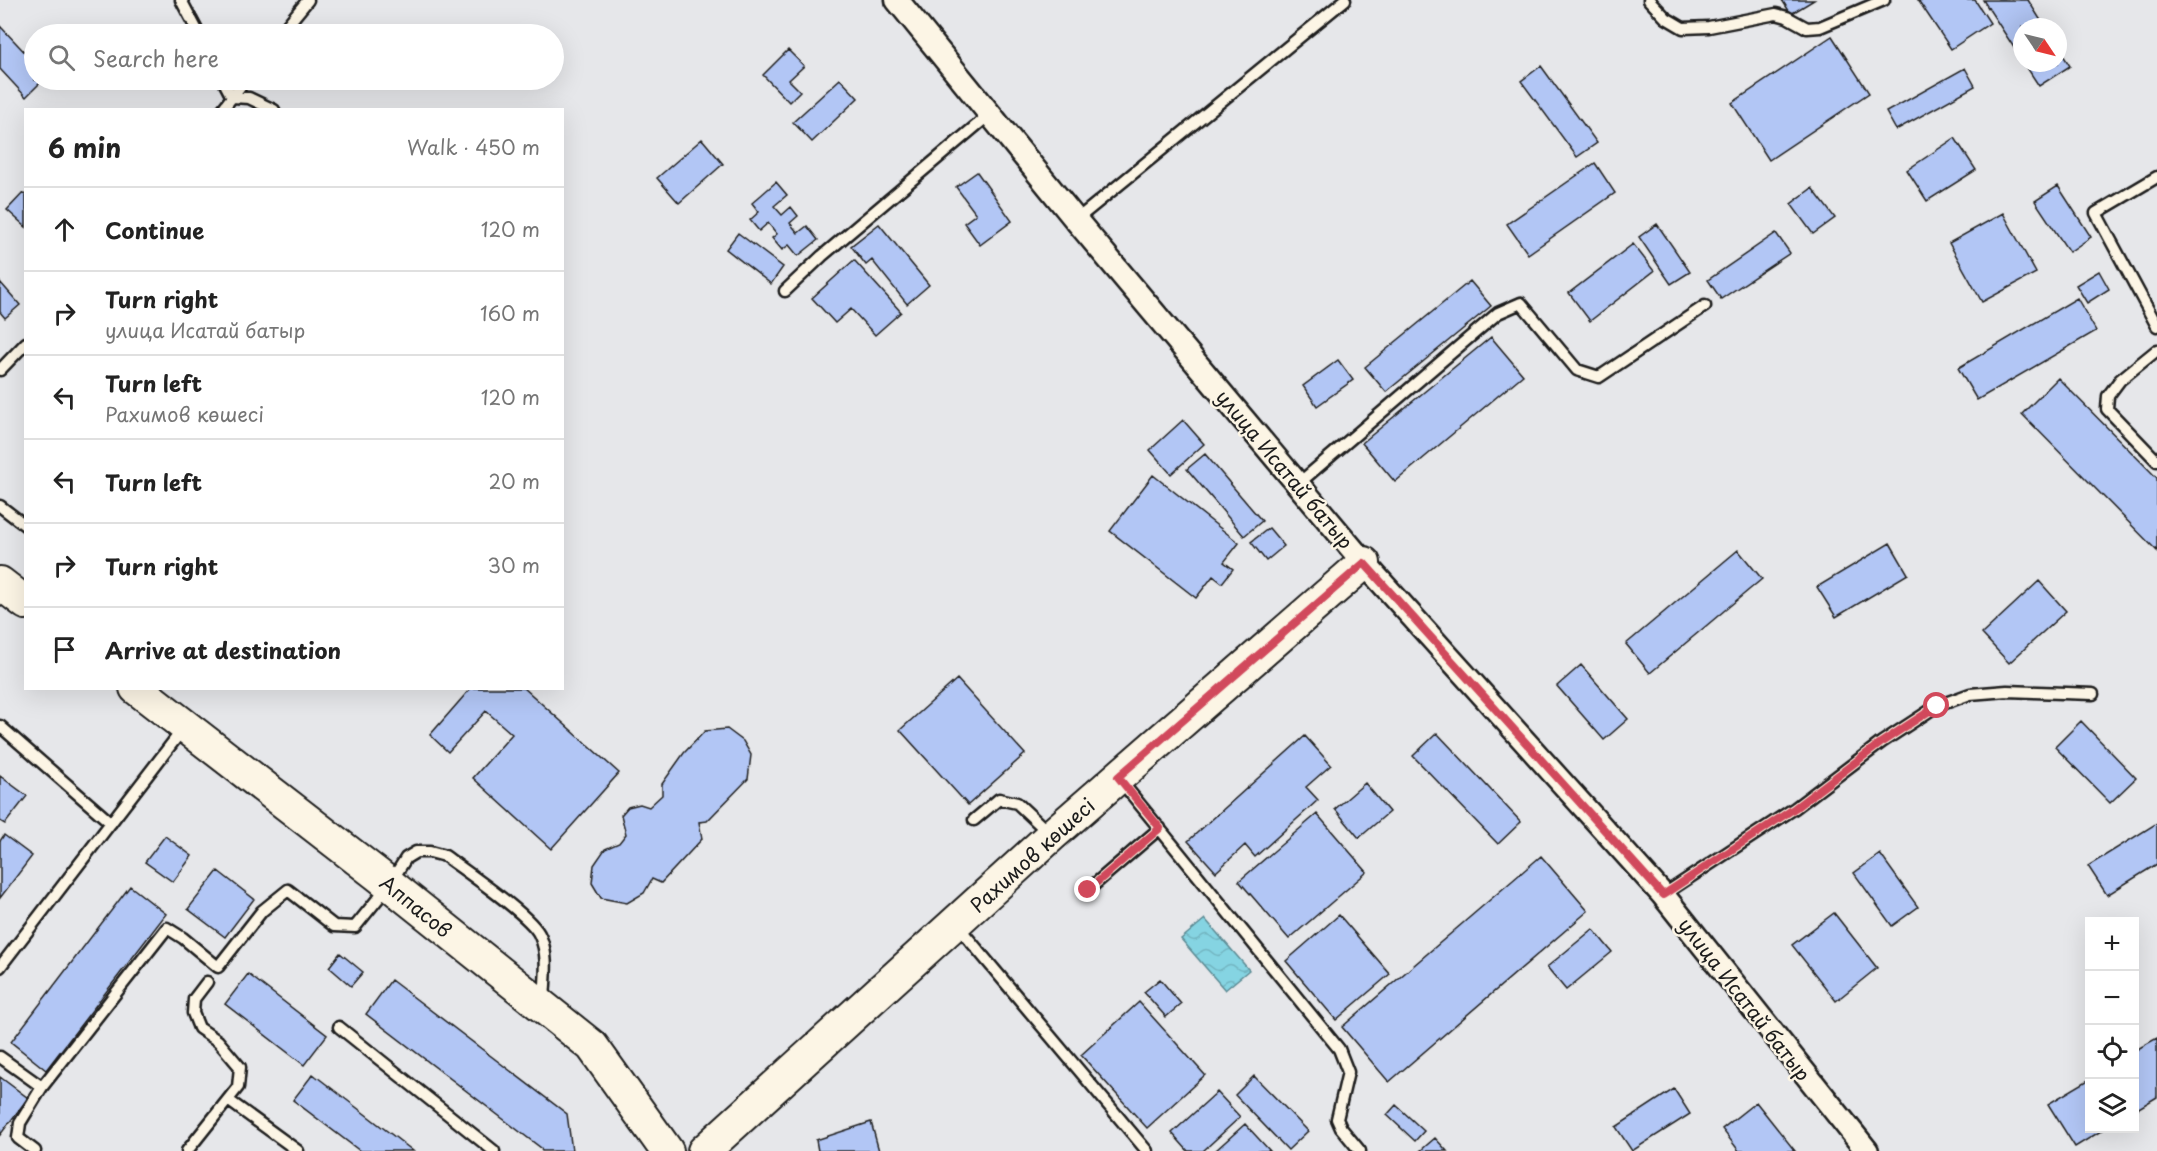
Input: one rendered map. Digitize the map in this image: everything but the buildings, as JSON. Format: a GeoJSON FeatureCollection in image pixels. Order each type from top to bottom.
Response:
{"type":"FeatureCollection","features":[{"type":"Feature","properties":{"kind":"street","name":"улица Исатай батыр"},"geometry":{"type":"LineString","coordinates":[[897,0],[1076,219],[1364,563],[1663,895],[1867,1151]]}},
{"type":"Feature","properties":{"kind":"street","name":"Рахимов көшесі"},"geometry":{"type":"LineString","coordinates":[[704,1151],[1052,835],[1364,563]]}},
{"type":"Feature","properties":{"kind":"street"},"geometry":{"type":"LineString","coordinates":[[0,583],[24,601]]}},
{"type":"Feature","properties":{"kind":"street","name":"Аппасов"},"geometry":{"type":"LineString","coordinates":[[139,690],[592,1046],[667,1151]]}},
{"type":"Feature","properties":{"kind":"lane"},"geometry":{"type":"LineString","coordinates":[[181,0],[194,24]]}},
{"type":"Feature","properties":{"kind":"lane"},"geometry":{"type":"LineString","coordinates":[[288,24],[308,0]]}},
{"type":"Feature","properties":{"kind":"lane"},"geometry":{"type":"LineString","coordinates":[[1076,219],[1345,0]]}},
{"type":"Feature","properties":{"kind":"lane"},"geometry":{"type":"LineString","coordinates":[[1649,0],[1666,18],[1683,28],[1709,27],[1776,14],[1807,28],[1820,27],[1884,0]]}},
{"type":"Feature","properties":{"kind":"lane"},"geometry":{"type":"LineString","coordinates":[[228,90],[232,97]]}},
{"type":"Feature","properties":{"kind":"lane"},"geometry":{"type":"LineString","coordinates":[[224,108],[237,90]]}},
{"type":"Feature","properties":{"kind":"lane"},"geometry":{"type":"LineString","coordinates":[[232,97],[249,98],[270,108]]}},
{"type":"Feature","properties":{"kind":"lane"},"geometry":{"type":"LineString","coordinates":[[785,291],[822,256],[990,114]]}},
{"type":"Feature","properties":{"kind":"lane"},"geometry":{"type":"LineString","coordinates":[[2157,177],[2096,213],[2157,326]]}},
{"type":"Feature","properties":{"kind":"lane"},"geometry":{"type":"LineString","coordinates":[[1298,484],[1498,313],[1521,303],[1577,370],[1599,377],[1705,306]]}},
{"type":"Feature","properties":{"kind":"lane"},"geometry":{"type":"LineString","coordinates":[[0,370],[24,346]]}},
{"type":"Feature","properties":{"kind":"lane"},"geometry":{"type":"LineString","coordinates":[[2157,350],[2120,380],[2108,396],[2107,409],[2157,461]]}},
{"type":"Feature","properties":{"kind":"lane"},"geometry":{"type":"LineString","coordinates":[[0,506],[24,524]]}},
{"type":"Feature","properties":{"kind":"lane"},"geometry":{"type":"LineString","coordinates":[[1663,895],[1795,808],[1882,742],[1937,706],[1970,694],[2007,691],[2092,694]]}},
{"type":"Feature","properties":{"kind":"lane"},"geometry":{"type":"LineString","coordinates":[[0,726],[111,823]]}},
{"type":"Feature","properties":{"kind":"lane"},"geometry":{"type":"LineString","coordinates":[[0,967],[185,727]]}},
{"type":"Feature","properties":{"kind":"lane"},"geometry":{"type":"LineString","coordinates":[[1118,777],[1339,1049],[1348,1072],[1338,1119],[1341,1128],[1360,1151]]}},
{"type":"Feature","properties":{"kind":"lane"},"geometry":{"type":"LineString","coordinates":[[974,820],[999,799],[1017,803],[1052,835]]}},
{"type":"Feature","properties":{"kind":"lane"},"geometry":{"type":"LineString","coordinates":[[1088,890],[1160,828]]}},
{"type":"Feature","properties":{"kind":"lane"},"geometry":{"type":"LineString","coordinates":[[35,1151],[18,1138],[20,1123],[42,1087],[166,928],[183,938],[218,967],[262,911],[288,890],[334,926],[355,927],[389,885],[406,858],[416,852],[430,852],[445,856],[527,919],[540,934],[545,951],[544,1008]]}},
{"type":"Feature","properties":{"kind":"lane"},"geometry":{"type":"LineString","coordinates":[[956,924],[1147,1151]]}},
{"type":"Feature","properties":{"kind":"lane"},"geometry":{"type":"LineString","coordinates":[[187,1151],[238,1088],[240,1067],[218,1041],[199,1028],[193,1013],[194,999],[207,982]]}},
{"type":"Feature","properties":{"kind":"lane"},"geometry":{"type":"LineString","coordinates":[[339,1027],[494,1151]]}},
{"type":"Feature","properties":{"kind":"lane"},"geometry":{"type":"LineString","coordinates":[[0,1057],[42,1087]]}},
{"type":"Feature","properties":{"kind":"lane"},"geometry":{"type":"LineString","coordinates":[[228,1100],[298,1151]]}},
{"type":"Feature","properties":{"kind":"water"},"geometry":{"type":"Polygon","coordinates":[[[1205,919],[1249,970],[1225,990],[1181,939],[1205,919]]]}},
{"type":"Feature","properties":{"kind":"route"},"geometry":{"type":"LineString","coordinates":[[1088,890],[1160,828],[1118,777],[1364,563],[1663,895],[1795,808],[1882,742],[1937,706]]}}]}
